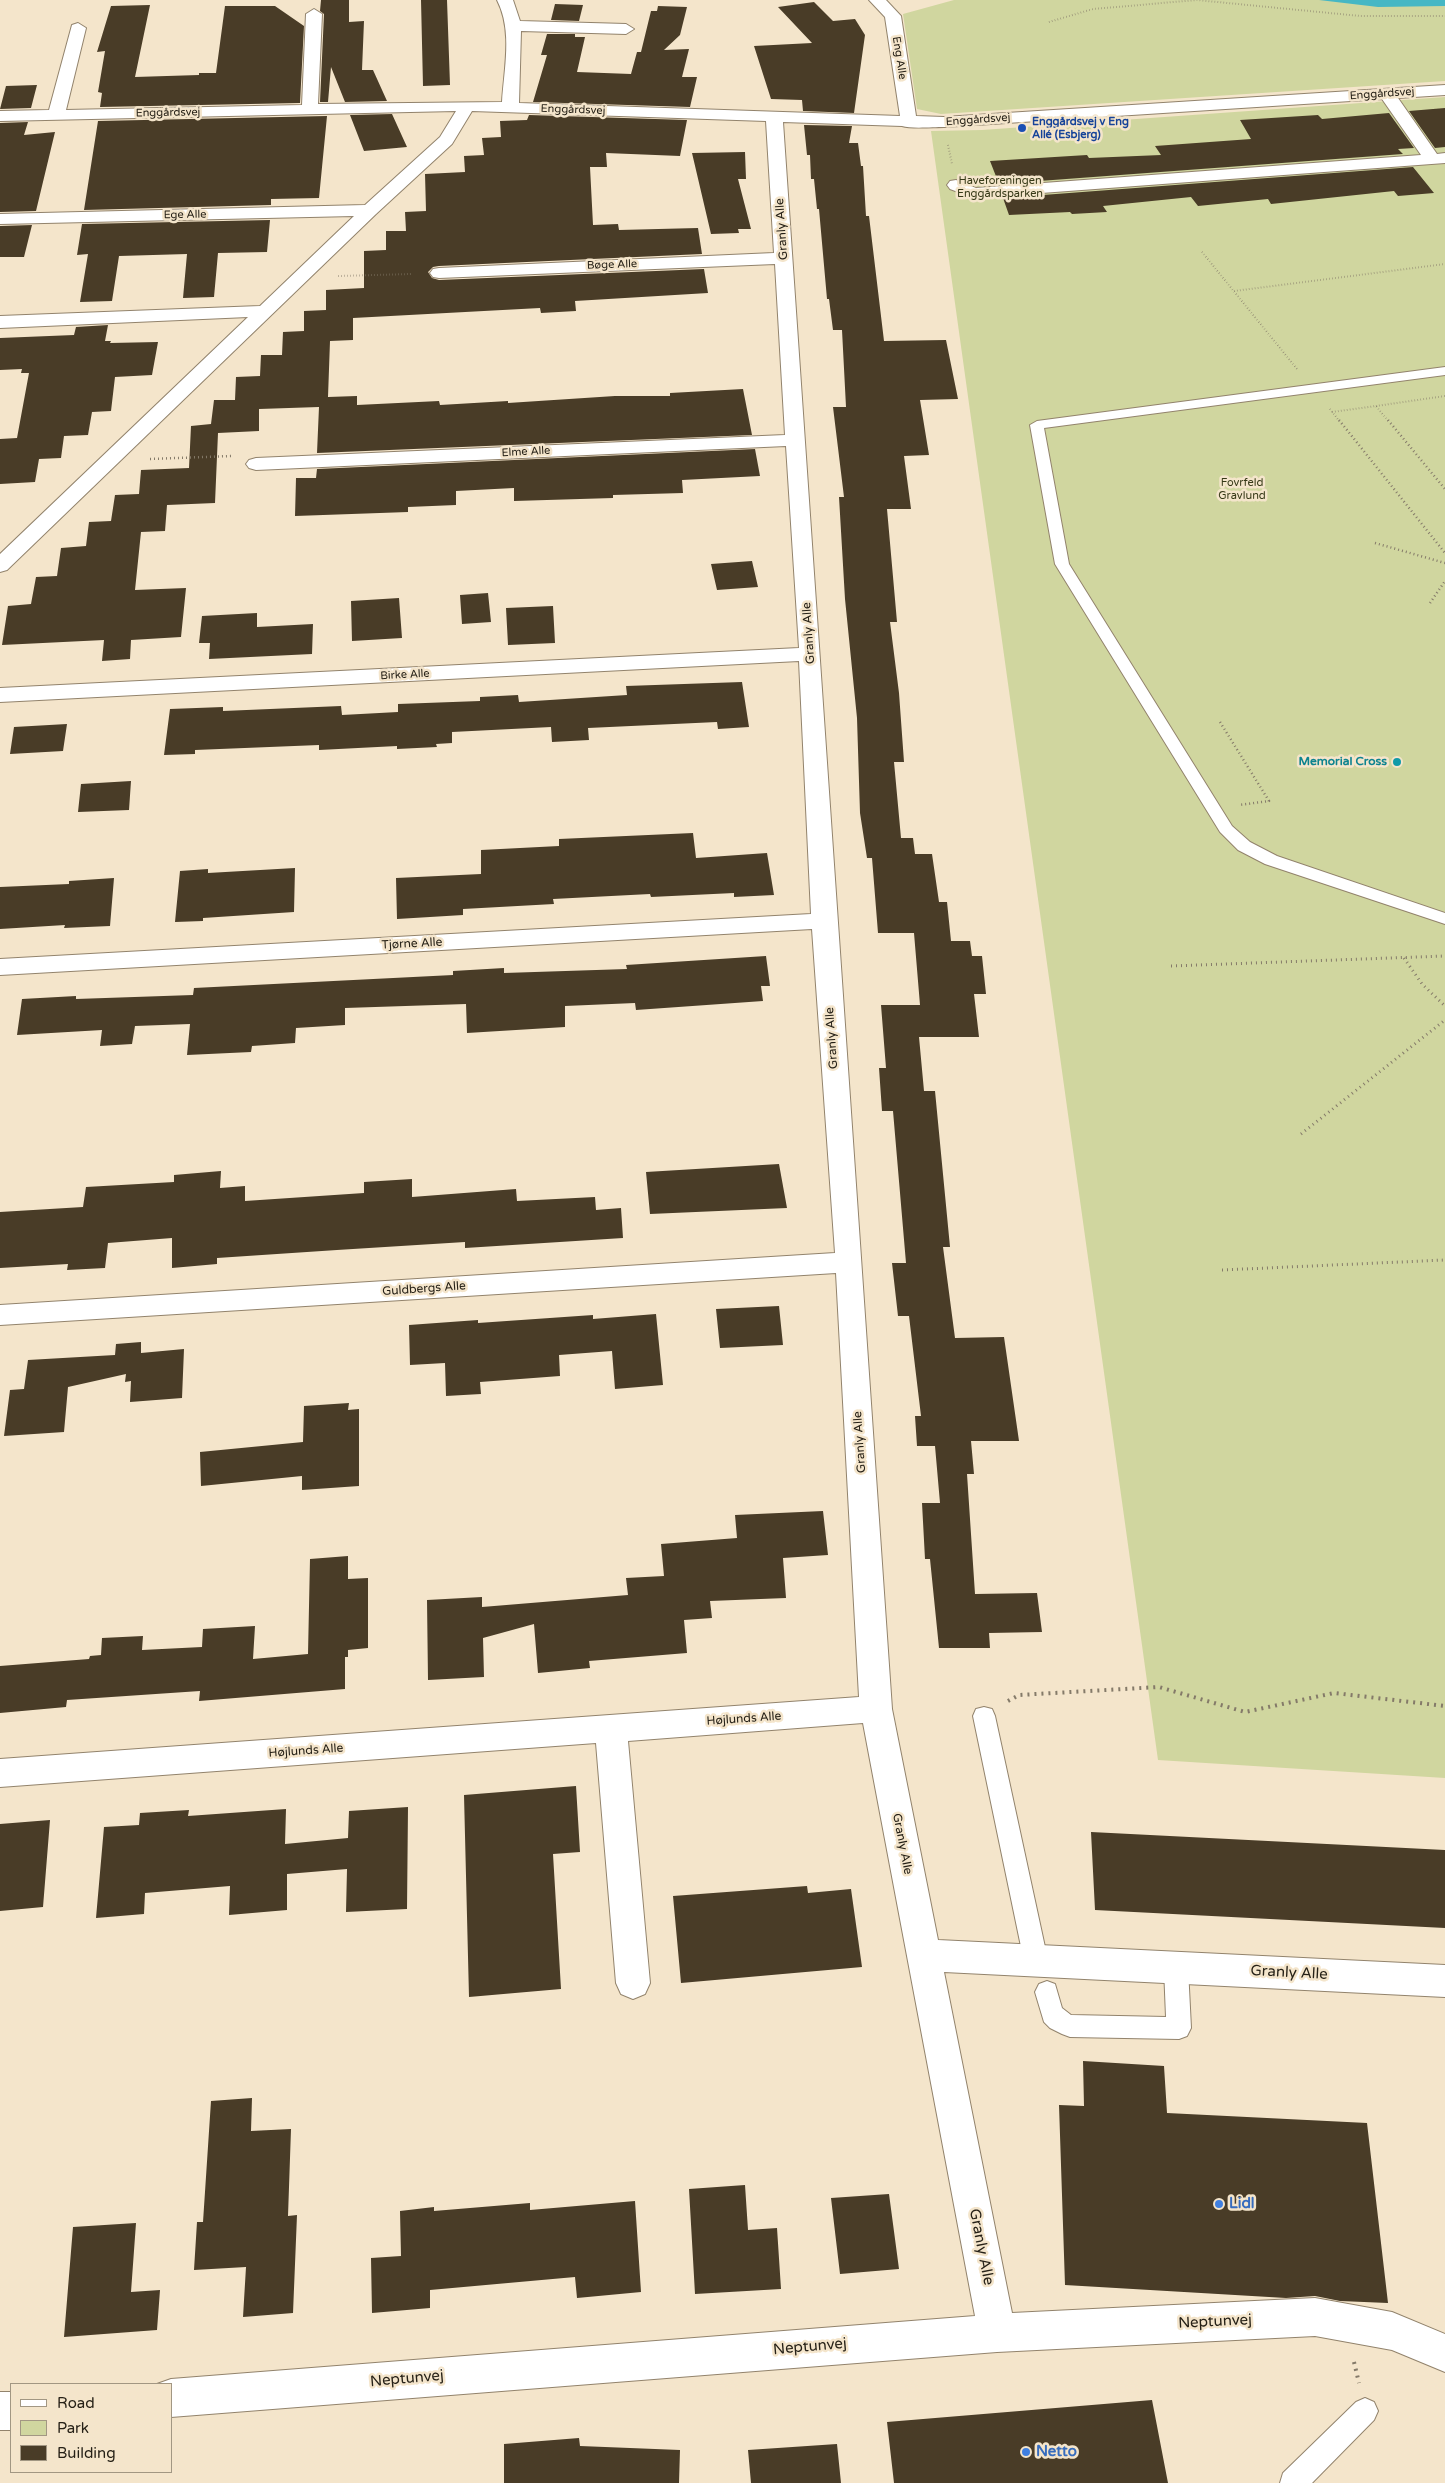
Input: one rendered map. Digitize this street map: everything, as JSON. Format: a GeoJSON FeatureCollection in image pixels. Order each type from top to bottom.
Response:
{"type":"FeatureCollection","features":[{"type":"Feature","properties":{"kind":"street"},"geometry":{"type":"LineString","coordinates":[[505,0],[511,8],[513,26],[510,108]]}},
{"type":"Feature","properties":{"kind":"street","name":"Eng Alle"},"geometry":{"type":"LineString","coordinates":[[877,0],[893,16],[909,123]]}},
{"type":"Feature","properties":{"kind":"street"},"geometry":{"type":"LineString","coordinates":[[310,110],[314,14]]}},
{"type":"Feature","properties":{"kind":"street"},"geometry":{"type":"LineString","coordinates":[[513,26],[626,29]]}},
{"type":"Feature","properties":{"kind":"street"},"geometry":{"type":"LineString","coordinates":[[56,115],[78,28]]}},
{"type":"Feature","properties":{"kind":"street","name":"Enggårdsvej"},"geometry":{"type":"LineString","coordinates":[[0,116],[467,106],[774,116],[909,123],[1445,90]]}},
{"type":"Feature","properties":{"kind":"street"},"geometry":{"type":"LineString","coordinates":[[1386,94],[1438,158]]}},
{"type":"Feature","properties":{"kind":"street"},"geometry":{"type":"LineString","coordinates":[[0,566],[370,210],[446,140],[467,106]]}},
{"type":"Feature","properties":{"kind":"street","name":"Granly Alle"},"geometry":{"type":"LineString","coordinates":[[774,116],[810,654],[824,921],[876,1709],[997,2333]]}},
{"type":"Feature","properties":{"kind":"street"},"geometry":{"type":"LineString","coordinates":[[956,184],[963,190],[974,193],[1438,158]]}},
{"type":"Feature","properties":{"kind":"street","name":"Ege Alle"},"geometry":{"type":"LineString","coordinates":[[0,219],[370,210]]}},
{"type":"Feature","properties":{"kind":"street","name":"Bøge Alle"},"geometry":{"type":"LineString","coordinates":[[440,272],[784,258]]}},
{"type":"Feature","properties":{"kind":"street"},"geometry":{"type":"LineString","coordinates":[[0,322],[265,311]]}},
{"type":"Feature","properties":{"kind":"street","name":"Elme Alle"},"geometry":{"type":"LineString","coordinates":[[260,464],[796,440]]}},
{"type":"Feature","properties":{"kind":"street","name":"Birke Alle"},"geometry":{"type":"LineString","coordinates":[[0,694],[810,654]]}},
{"type":"Feature","properties":{"kind":"street","name":"Tjørne Alle"},"geometry":{"type":"LineString","coordinates":[[0,968],[824,921]]}},
{"type":"Feature","properties":{"kind":"street","name":"Guldbergs Alle"},"geometry":{"type":"LineString","coordinates":[[0,1315],[848,1262]]}},
{"type":"Feature","properties":{"kind":"street","name":"Højlunds Alle"},"geometry":{"type":"LineString","coordinates":[[0,1773],[876,1709]]}},
{"type":"Feature","properties":{"kind":"street"},"geometry":{"type":"LineString","coordinates":[[611,1728],[633,1983]]}},
{"type":"Feature","properties":{"kind":"street","name":"Granly Alle"},"geometry":{"type":"LineString","coordinates":[[924,1955],[1041,1977],[1176,1968],[1445,1981]]}},
{"type":"Feature","properties":{"kind":"street","name":"Neptunvej"},"geometry":{"type":"LineString","coordinates":[[172,2398],[997,2333],[1315,2317],[1392,2331],[1445,2353]]}},
{"type":"Feature","properties":{"kind":"lane"},"geometry":{"type":"LineString","coordinates":[[1445,371],[1037,425],[1062,564],[1226,829],[1244,846],[1271,860],[1445,919]]}},
{"type":"Feature","properties":{"kind":"lane"},"geometry":{"type":"LineString","coordinates":[[984,1716],[1041,1977],[1051,2013],[1058,2022],[1070,2026],[1179,2028],[1176,1968]]}},
{"type":"Feature","properties":{"kind":"lane"},"geometry":{"type":"LineString","coordinates":[[1293,2483],[1365,2410]]}},
{"type":"Feature","properties":{"kind":"path"},"geometry":{"type":"LineString","coordinates":[[1049,22],[1110,7],[1197,0],[1360,16],[1445,16]]}},
{"type":"Feature","properties":{"kind":"path"},"geometry":{"type":"LineString","coordinates":[[944,122],[956,184]]}},
{"type":"Feature","properties":{"kind":"path"},"geometry":{"type":"LineString","coordinates":[[1234,291],[1445,264]]}},
{"type":"Feature","properties":{"kind":"path"},"geometry":{"type":"LineString","coordinates":[[300,278],[440,272]]}},
{"type":"Feature","properties":{"kind":"path"},"geometry":{"type":"LineString","coordinates":[[1332,412],[1445,396]]}},
{"type":"Feature","properties":{"kind":"path"},"geometry":{"type":"LineString","coordinates":[[1376,406],[1445,489]]}},
{"type":"Feature","properties":{"kind":"path"},"geometry":{"type":"LineString","coordinates":[[110,461],[265,454],[260,464]]}},
{"type":"Feature","properties":{"kind":"path"},"geometry":{"type":"LineString","coordinates":[[1375,544],[1445,563]]}},
{"type":"Feature","properties":{"kind":"path"},"geometry":{"type":"LineString","coordinates":[[1430,603],[1445,581]]}},
{"type":"Feature","properties":{"kind":"path"},"geometry":{"type":"LineString","coordinates":[[1212,808],[1269,801],[1220,722]]}},
{"type":"Feature","properties":{"kind":"path"},"geometry":{"type":"LineString","coordinates":[[1171,966],[1445,956]]}},
{"type":"Feature","properties":{"kind":"path"},"geometry":{"type":"LineString","coordinates":[[1403,958],[1414,978],[1430,995],[1445,1006]]}},
{"type":"Feature","properties":{"kind":"path"},"geometry":{"type":"LineString","coordinates":[[1301,1134],[1445,1020]]}},
{"type":"Feature","properties":{"kind":"path"},"geometry":{"type":"LineString","coordinates":[[1222,1270],[1445,1260]]}},
{"type":"Feature","properties":{"kind":"path"},"geometry":{"type":"LineString","coordinates":[[984,1716],[1019,1694],[1159,1687],[1245,1712],[1334,1693],[1445,1706]]}},
{"type":"Feature","properties":{"kind":"path"},"geometry":{"type":"LineString","coordinates":[[1346,2323],[1365,2410]]}},
{"type":"Feature","properties":{"kind":"green space"},"geometry":{"type":"Polygon","coordinates":[[[954,0],[1445,0],[1445,81],[941,114],[917,109],[903,14],[954,0]]]}},
{"type":"Feature","properties":{"kind":"green space"},"geometry":{"type":"Polygon","coordinates":[[[1445,97],[1445,1778],[1158,1760],[931,131],[982,130],[1445,97]]]}},
{"type":"Feature","properties":{"kind":"water"},"geometry":{"type":"Polygon","coordinates":[[[1319,0],[1445,0],[1445,6],[1378,7],[1319,0]]]}},
{"type":"Feature","properties":{"kind":"building"},"geometry":{"type":"Polygon","coordinates":[[[321,0],[349,0],[349,22],[364,21],[362,70],[373,70],[387,101],[345,102],[331,67],[328,102],[320,102],[324,14],[320,11],[321,0]]]}},
{"type":"Feature","properties":{"kind":"building"},"geometry":{"type":"Polygon","coordinates":[[[421,0],[447,0],[450,85],[423,86],[421,0]]]}},
{"type":"Feature","properties":{"kind":"building"},"geometry":{"type":"Polygon","coordinates":[[[814,2],[833,21],[855,19],[865,35],[854,113],[803,111],[802,100],[771,99],[754,46],[812,43],[778,7],[814,2]]]}},
{"type":"Feature","properties":{"kind":"building"},"geometry":{"type":"Polygon","coordinates":[[[555,4],[583,5],[579,21],[551,20],[555,4]]]}},
{"type":"Feature","properties":{"kind":"building"},"geometry":{"type":"Polygon","coordinates":[[[150,5],[135,77],[216,73],[225,6],[275,6],[304,26],[300,103],[100,107],[102,93],[98,92],[105,51],[97,52],[111,6],[150,5]]]}},
{"type":"Feature","properties":{"kind":"building"},"geometry":{"type":"Polygon","coordinates":[[[658,6],[687,7],[680,35],[664,50],[689,49],[682,77],[697,77],[690,107],[533,102],[547,55],[541,55],[547,34],[575,34],[575,37],[585,37],[577,72],[631,74],[637,52],[641,52],[651,11],[657,11],[658,6]]]}},
{"type":"Feature","properties":{"kind":"building"},"geometry":{"type":"Polygon","coordinates":[[[37,85],[31,108],[0,109],[6,86],[37,85]]]}},
{"type":"Feature","properties":{"kind":"building"},"geometry":{"type":"Polygon","coordinates":[[[1445,108],[1445,147],[1435,148],[1409,111],[1445,108]]]}},
{"type":"Feature","properties":{"kind":"building"},"geometry":{"type":"Polygon","coordinates":[[[1389,113],[1414,148],[1398,149],[1403,154],[999,184],[990,161],[1087,155],[1089,158],[1161,155],[1155,146],[1251,139],[1240,120],[1318,115],[1322,119],[1389,113]]]}},
{"type":"Feature","properties":{"kind":"building"},"geometry":{"type":"Polygon","coordinates":[[[392,114],[407,147],[364,151],[350,115],[392,114]]]}},
{"type":"Feature","properties":{"kind":"building"},"geometry":{"type":"Polygon","coordinates":[[[529,115],[687,120],[680,156],[606,153],[607,167],[590,167],[593,225],[618,224],[619,230],[698,228],[702,254],[439,266],[433,267],[428,272],[432,278],[439,280],[704,269],[708,293],[575,301],[576,311],[541,313],[540,308],[353,318],[353,340],[330,341],[328,397],[357,396],[357,405],[439,401],[440,405],[615,396],[670,396],[670,393],[743,389],[752,435],[317,453],[319,407],[259,409],[259,431],[218,433],[215,503],[167,505],[165,531],[141,532],[135,590],[186,588],[181,637],[131,640],[130,659],[102,661],[104,640],[2,645],[8,606],[31,604],[36,577],[57,576],[61,548],[86,546],[89,522],[111,521],[115,495],[139,494],[141,470],[189,468],[191,426],[211,424],[214,400],[235,400],[236,377],[260,376],[261,355],[282,355],[283,332],[304,331],[304,311],[326,310],[326,290],[364,288],[364,251],[386,250],[386,231],[406,231],[405,212],[426,211],[425,174],[465,172],[464,156],[484,155],[482,138],[501,137],[500,121],[527,120],[529,115]]]}},
{"type":"Feature","properties":{"kind":"building"},"geometry":{"type":"Polygon","coordinates":[[[327,116],[319,198],[271,199],[271,205],[84,210],[98,121],[327,116]]]}},
{"type":"Feature","properties":{"kind":"building"},"geometry":{"type":"Polygon","coordinates":[[[28,122],[24,135],[55,132],[36,211],[0,212],[0,123],[28,122]]]}},
{"type":"Feature","properties":{"kind":"building"},"geometry":{"type":"Polygon","coordinates":[[[804,125],[852,126],[849,143],[858,143],[861,166],[863,166],[866,216],[869,216],[884,341],[946,340],[958,399],[920,400],[929,455],[904,456],[911,509],[887,509],[897,622],[890,622],[899,693],[904,762],[894,762],[901,838],[913,838],[915,854],[932,854],[939,902],[947,902],[951,941],[970,941],[972,956],[982,956],[986,994],[974,994],[979,1037],[919,1037],[924,1091],[935,1091],[950,1247],[943,1247],[955,1338],[1004,1337],[1019,1441],[971,1441],[974,1474],[967,1474],[975,1594],[1037,1593],[1042,1632],[989,1633],[990,1648],[939,1648],[930,1559],[925,1559],[922,1503],[940,1503],[935,1446],[917,1446],[915,1416],[921,1416],[909,1316],[898,1316],[892,1263],[906,1263],[893,1111],[882,1111],[879,1068],[886,1068],[881,1005],[920,1005],[914,933],[878,933],[872,858],[867,858],[860,813],[857,718],[845,599],[839,497],[844,497],[833,407],[846,407],[842,330],[833,330],[829,299],[827,299],[819,209],[817,209],[814,179],[811,179],[810,155],[807,155],[804,125]]]}},
{"type":"Feature","properties":{"kind":"building"},"geometry":{"type":"Polygon","coordinates":[[[745,152],[746,179],[738,179],[751,229],[738,229],[739,233],[711,234],[692,153],[745,152]]]}},
{"type":"Feature","properties":{"kind":"building"},"geometry":{"type":"Polygon","coordinates":[[[1413,167],[1434,193],[1398,196],[1394,191],[1271,204],[1268,199],[1198,206],[1191,197],[1103,206],[1107,212],[1009,215],[1003,198],[1413,167]]]}},
{"type":"Feature","properties":{"kind":"building"},"geometry":{"type":"Polygon","coordinates":[[[270,220],[267,252],[218,253],[214,297],[183,298],[187,254],[119,256],[112,301],[80,302],[88,254],[77,255],[82,224],[270,220]]]}},
{"type":"Feature","properties":{"kind":"building"},"geometry":{"type":"Polygon","coordinates":[[[32,225],[24,257],[0,257],[0,226],[32,225]]]}},
{"type":"Feature","properties":{"kind":"building"},"geometry":{"type":"Polygon","coordinates":[[[108,325],[105,341],[111,341],[110,343],[158,342],[152,375],[115,377],[111,411],[92,412],[88,435],[64,436],[61,458],[39,459],[35,482],[0,484],[0,439],[17,438],[29,373],[21,373],[22,369],[0,370],[0,338],[74,335],[76,327],[108,325]]]}},
{"type":"Feature","properties":{"kind":"building"},"geometry":{"type":"Polygon","coordinates":[[[755,449],[760,476],[682,480],[683,493],[613,495],[613,498],[514,501],[514,488],[456,491],[456,505],[408,507],[408,512],[295,516],[296,478],[316,478],[317,469],[755,449]]]}},
{"type":"Feature","properties":{"kind":"building"},"geometry":{"type":"Polygon","coordinates":[[[752,561],[758,587],[717,590],[711,564],[752,561]]]}},
{"type":"Feature","properties":{"kind":"building"},"geometry":{"type":"Polygon","coordinates":[[[488,593],[491,622],[462,624],[460,595],[488,593]]]}},
{"type":"Feature","properties":{"kind":"building"},"geometry":{"type":"Polygon","coordinates":[[[399,598],[402,638],[352,641],[351,601],[399,598]]]}},
{"type":"Feature","properties":{"kind":"building"},"geometry":{"type":"Polygon","coordinates":[[[553,606],[555,643],[508,645],[506,608],[553,606]]]}},
{"type":"Feature","properties":{"kind":"building"},"geometry":{"type":"Polygon","coordinates":[[[257,613],[257,627],[313,624],[312,654],[209,659],[210,643],[199,643],[202,616],[257,613]]]}},
{"type":"Feature","properties":{"kind":"building"},"geometry":{"type":"Polygon","coordinates":[[[742,682],[749,727],[718,729],[717,722],[588,728],[589,740],[552,742],[551,727],[452,732],[452,743],[436,744],[437,747],[397,749],[397,746],[319,750],[319,745],[195,750],[195,754],[164,755],[170,709],[223,707],[223,711],[341,706],[342,715],[398,712],[398,704],[480,701],[480,697],[518,695],[519,702],[627,695],[626,686],[742,682]]]}},
{"type":"Feature","properties":{"kind":"building"},"geometry":{"type":"Polygon","coordinates":[[[67,724],[63,751],[10,754],[14,727],[67,724]]]}},
{"type":"Feature","properties":{"kind":"building"},"geometry":{"type":"Polygon","coordinates":[[[131,781],[129,810],[78,812],[81,784],[131,781]]]}},
{"type":"Feature","properties":{"kind":"building"},"geometry":{"type":"Polygon","coordinates":[[[693,833],[696,858],[767,853],[774,895],[734,897],[734,893],[651,897],[650,894],[553,899],[554,904],[463,909],[463,915],[397,919],[396,878],[481,874],[481,850],[559,846],[559,839],[693,833]]]}},
{"type":"Feature","properties":{"kind":"building"},"geometry":{"type":"Polygon","coordinates":[[[295,868],[294,912],[203,918],[203,921],[175,922],[180,871],[208,869],[208,873],[295,868]]]}},
{"type":"Feature","properties":{"kind":"building"},"geometry":{"type":"Polygon","coordinates":[[[114,878],[110,926],[64,928],[65,925],[0,929],[0,887],[69,884],[69,881],[114,878]]]}},
{"type":"Feature","properties":{"kind":"building"},"geometry":{"type":"Polygon","coordinates":[[[766,956],[770,986],[761,986],[763,1001],[636,1010],[635,1003],[565,1006],[565,1027],[467,1033],[466,1004],[345,1008],[345,1025],[296,1028],[295,1043],[252,1046],[251,1052],[187,1055],[190,1024],[135,1026],[132,1044],[100,1046],[102,1030],[17,1035],[22,999],[76,996],[76,999],[193,995],[194,988],[453,975],[453,971],[504,968],[504,973],[627,969],[626,965],[766,956]]]}},
{"type":"Feature","properties":{"kind":"building"},"geometry":{"type":"Polygon","coordinates":[[[779,1164],[787,1208],[650,1214],[646,1172],[779,1164]]]}},
{"type":"Feature","properties":{"kind":"building"},"geometry":{"type":"Polygon","coordinates":[[[221,1171],[220,1188],[245,1186],[245,1201],[364,1193],[364,1182],[412,1179],[412,1197],[516,1189],[517,1201],[595,1197],[596,1210],[621,1208],[623,1238],[465,1248],[465,1242],[337,1250],[217,1258],[217,1264],[172,1268],[172,1238],[108,1243],[105,1268],[67,1270],[68,1264],[0,1268],[0,1212],[83,1207],[86,1187],[174,1182],[174,1175],[221,1171]]]}},
{"type":"Feature","properties":{"kind":"building"},"geometry":{"type":"Polygon","coordinates":[[[779,1306],[783,1345],[720,1348],[716,1309],[779,1306]]]}},
{"type":"Feature","properties":{"kind":"building"},"geometry":{"type":"Polygon","coordinates":[[[656,1314],[663,1385],[615,1389],[612,1351],[559,1355],[560,1376],[480,1382],[481,1394],[446,1396],[445,1363],[410,1365],[409,1325],[478,1320],[478,1323],[593,1315],[593,1319],[656,1314]]]}},
{"type":"Feature","properties":{"kind":"building"},"geometry":{"type":"Polygon","coordinates":[[[141,1342],[141,1353],[184,1349],[182,1398],[130,1402],[131,1381],[125,1382],[126,1374],[68,1387],[64,1432],[4,1436],[10,1390],[24,1389],[28,1360],[115,1355],[116,1344],[141,1342]]]}},
{"type":"Feature","properties":{"kind":"building"},"geometry":{"type":"Polygon","coordinates":[[[349,1403],[348,1410],[359,1409],[359,1486],[302,1490],[302,1476],[201,1486],[200,1452],[303,1442],[304,1406],[349,1403]]]}},
{"type":"Feature","properties":{"kind":"building"},"geometry":{"type":"Polygon","coordinates":[[[823,1511],[828,1555],[783,1558],[786,1598],[710,1601],[712,1618],[684,1620],[687,1653],[589,1661],[590,1668],[538,1673],[534,1624],[483,1638],[484,1677],[428,1680],[427,1600],[482,1597],[482,1607],[628,1595],[626,1578],[664,1576],[661,1544],[737,1538],[735,1515],[823,1511]]]}},
{"type":"Feature","properties":{"kind":"building"},"geometry":{"type":"Polygon","coordinates":[[[348,1556],[348,1579],[368,1578],[368,1648],[348,1650],[348,1657],[345,1657],[345,1689],[199,1701],[200,1691],[67,1700],[66,1707],[0,1713],[0,1666],[89,1659],[90,1656],[101,1655],[102,1638],[143,1636],[142,1650],[202,1647],[203,1629],[255,1626],[253,1659],[308,1654],[310,1559],[348,1556]]]}},
{"type":"Feature","properties":{"kind":"building"},"geometry":{"type":"Polygon","coordinates":[[[576,1786],[580,1852],[553,1854],[561,1989],[469,1997],[464,1795],[576,1786]]]}},
{"type":"Feature","properties":{"kind":"building"},"geometry":{"type":"Polygon","coordinates":[[[408,1807],[407,1909],[346,1912],[347,1869],[287,1874],[287,1910],[229,1915],[230,1886],[145,1893],[144,1914],[96,1918],[104,1827],[139,1825],[140,1813],[189,1810],[188,1816],[286,1809],[285,1844],[348,1838],[349,1811],[408,1807]]]}},
{"type":"Feature","properties":{"kind":"building"},"geometry":{"type":"Polygon","coordinates":[[[50,1820],[43,1907],[0,1911],[0,1824],[50,1820]]]}},
{"type":"Feature","properties":{"kind":"building"},"geometry":{"type":"Polygon","coordinates":[[[1091,1832],[1445,1850],[1445,1928],[1095,1910],[1091,1832]]]}},
{"type":"Feature","properties":{"kind":"building"},"geometry":{"type":"Polygon","coordinates":[[[807,1886],[808,1893],[851,1889],[862,1967],[681,1983],[673,1896],[807,1886]]]}},
{"type":"Feature","properties":{"kind":"building","name":"Lidl"},"geometry":{"type":"Polygon","coordinates":[[[1083,2061],[1164,2066],[1167,2113],[1367,2123],[1388,2303],[1340,2301],[1315,2296],[1286,2298],[1065,2285],[1059,2105],[1084,2106],[1083,2061]]]}},
{"type":"Feature","properties":{"kind":"building"},"geometry":{"type":"Polygon","coordinates":[[[252,2098],[251,2131],[291,2129],[288,2216],[297,2215],[293,2313],[243,2317],[246,2267],[194,2270],[197,2222],[203,2222],[211,2101],[252,2098]]]}},
{"type":"Feature","properties":{"kind":"building"},"geometry":{"type":"Polygon","coordinates":[[[745,2185],[748,2230],[777,2228],[781,2289],[695,2294],[689,2189],[745,2185]]]}},
{"type":"Feature","properties":{"kind":"building"},"geometry":{"type":"Polygon","coordinates":[[[889,2194],[899,2269],[840,2274],[831,2198],[889,2194]]]}},
{"type":"Feature","properties":{"kind":"building"},"geometry":{"type":"Polygon","coordinates":[[[635,2201],[641,2292],[577,2298],[575,2277],[430,2290],[430,2308],[372,2313],[371,2258],[401,2256],[400,2211],[434,2207],[434,2211],[530,2203],[530,2210],[635,2201]]]}},
{"type":"Feature","properties":{"kind":"building"},"geometry":{"type":"Polygon","coordinates":[[[136,2223],[131,2292],[160,2290],[157,2330],[64,2337],[73,2227],[136,2223]]]}},
{"type":"Feature","properties":{"kind":"building","name":"Netto"},"geometry":{"type":"Polygon","coordinates":[[[1152,2400],[1168,2483],[894,2483],[887,2422],[1152,2400]]]}},
{"type":"Feature","properties":{"kind":"building"},"geometry":{"type":"Polygon","coordinates":[[[579,2438],[580,2446],[680,2450],[679,2483],[504,2483],[504,2444],[579,2438]]]}},
{"type":"Feature","properties":{"kind":"building"},"geometry":{"type":"Polygon","coordinates":[[[837,2444],[841,2483],[751,2483],[748,2450],[837,2444]]]}},
{"type":"Feature","properties":{"kind":"place","name":"Enggårdsvej v Eng Allé (Esbjerg)"},"geometry":{"type":"Point","coordinates":[1022,128]}},
{"type":"Feature","properties":{"kind":"place","name":"Memorial Cross"},"geometry":{"type":"Point","coordinates":[1397,762]}},
{"type":"Feature","properties":{"kind":"place","name":"Lidl"},"geometry":{"type":"Point","coordinates":[1219,2204]}},
{"type":"Feature","properties":{"kind":"place","name":"Netto"},"geometry":{"type":"Point","coordinates":[1026,2452]}},
{"type":"Feature","properties":{"kind":"park label","name":"Haveforeningen Enggårdsparken"},"geometry":{"type":"Point","coordinates":[1000,187]}},
{"type":"Feature","properties":{"kind":"park label","name":"Fovrfeld Gravlund"},"geometry":{"type":"Point","coordinates":[1242,489]}}]}
